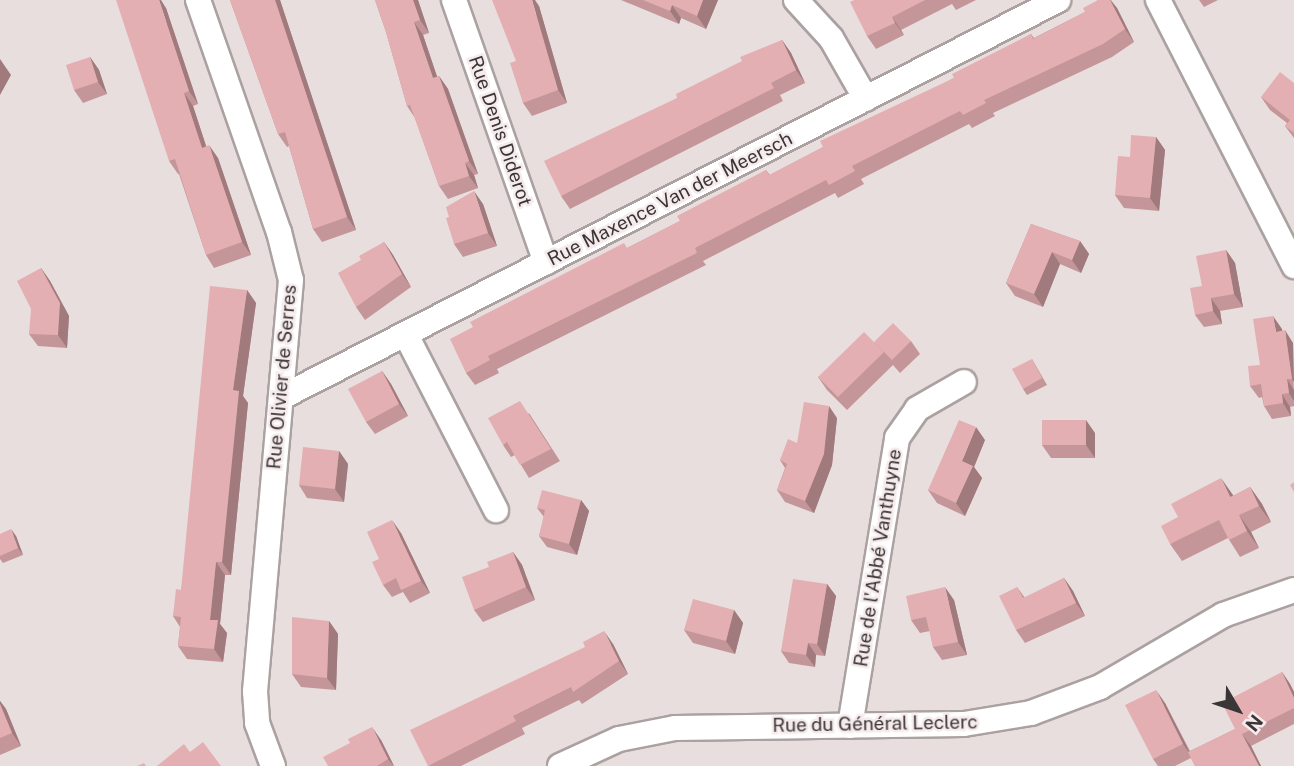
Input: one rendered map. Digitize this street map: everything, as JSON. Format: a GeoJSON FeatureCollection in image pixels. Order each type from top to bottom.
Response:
{"type":"FeatureCollection","features":[{"type":"Feature","properties":{"kind":"street","name":"Rue Olivier de Serres"},"geometry":{"type":"LineString","coordinates":[[198,0],[289,267],[292,309],[255,691],[257,723],[273,766]]}},
{"type":"Feature","properties":{"kind":"street","name":"Rue Denis Diderot"},"geometry":{"type":"LineString","coordinates":[[454,0],[546,262]]}},
{"type":"Feature","properties":{"kind":"street"},"geometry":{"type":"LineString","coordinates":[[796,0],[831,38],[866,99]]}},
{"type":"Feature","properties":{"kind":"street","name":"Rue Maxence Van der Meersch"},"geometry":{"type":"LineString","coordinates":[[282,397],[1058,0]]}},
{"type":"Feature","properties":{"kind":"street"},"geometry":{"type":"LineString","coordinates":[[1158,0],[1294,267]]}},
{"type":"Feature","properties":{"kind":"street"},"geometry":{"type":"LineString","coordinates":[[406,335],[496,510]]}},
{"type":"Feature","properties":{"kind":"street","name":"Rue de l'Abbé Vanthuyne"},"geometry":{"type":"LineString","coordinates":[[850,726],[897,438],[916,409],[964,382]]}},
{"type":"Feature","properties":{"kind":"street","name":"Rue du Général Leclerc"},"geometry":{"type":"LineString","coordinates":[[560,766],[619,739],[675,728],[964,724],[1031,713],[1100,687],[1223,615],[1294,590]]}},
{"type":"Feature","properties":{"kind":"building"},"geometry":{"type":"Polygon","coordinates":[[[116,0],[159,0],[189,91],[184,93],[202,148],[209,145],[242,242],[206,255],[175,159],[169,161],[116,0]]]}},
{"type":"Feature","properties":{"kind":"building"},"geometry":{"type":"Polygon","coordinates":[[[230,0],[275,0],[347,217],[313,229],[285,132],[278,134],[230,0]]]}},
{"type":"Feature","properties":{"kind":"building"},"geometry":{"type":"Polygon","coordinates":[[[375,0],[413,0],[420,20],[414,22],[433,78],[439,76],[469,161],[465,163],[469,176],[439,186],[410,105],[407,106],[375,0]]]}},
{"type":"Feature","properties":{"kind":"building"},"geometry":{"type":"Polygon","coordinates":[[[492,0],[532,0],[558,90],[523,103],[510,63],[516,61],[492,0]]]}},
{"type":"Feature","properties":{"kind":"building"},"geometry":{"type":"Polygon","coordinates":[[[643,0],[703,0],[697,16],[672,5],[670,11],[643,0]]]}},
{"type":"Feature","properties":{"kind":"building"},"geometry":{"type":"Polygon","coordinates":[[[925,0],[892,17],[895,23],[867,36],[850,2],[925,0]]]}},
{"type":"Feature","properties":{"kind":"building"},"geometry":{"type":"Polygon","coordinates":[[[1098,0],[1110,0],[1125,29],[1103,44],[984,100],[986,103],[963,115],[960,111],[852,166],[855,171],[829,185],[826,180],[695,248],[697,253],[488,356],[490,360],[466,373],[450,339],[473,327],[470,322],[624,243],[627,248],[680,221],[677,216],[766,170],[769,175],[823,147],[820,141],[954,78],[952,74],[1031,34],[1033,39],[1085,12],[1083,8],[1098,0]]]}},
{"type":"Feature","properties":{"kind":"building"},"geometry":{"type":"Polygon","coordinates":[[[782,40],[796,70],[771,83],[774,88],[561,196],[544,161],[677,98],[676,94],[742,61],[740,57],[782,40]]]}},
{"type":"Feature","properties":{"kind":"building"},"geometry":{"type":"Polygon","coordinates":[[[90,57],[98,82],[74,90],[66,65],[90,57]]]}},
{"type":"Feature","properties":{"kind":"building"},"geometry":{"type":"Polygon","coordinates":[[[1280,72],[1294,83],[1294,133],[1285,126],[1290,120],[1261,97],[1280,72]]]}},
{"type":"Feature","properties":{"kind":"building"},"geometry":{"type":"Polygon","coordinates":[[[1131,135],[1156,137],[1150,198],[1115,195],[1118,156],[1130,157],[1131,135]]]}},
{"type":"Feature","properties":{"kind":"building"},"geometry":{"type":"Polygon","coordinates":[[[474,191],[488,233],[454,244],[446,218],[449,217],[446,207],[474,191]]]}},
{"type":"Feature","properties":{"kind":"building"},"geometry":{"type":"Polygon","coordinates":[[[1031,224],[1080,241],[1072,260],[1052,252],[1034,294],[1006,283],[1031,224]]]}},
{"type":"Feature","properties":{"kind":"building"},"geometry":{"type":"Polygon","coordinates":[[[384,242],[402,274],[356,307],[338,273],[361,260],[359,256],[384,242]]]}},
{"type":"Feature","properties":{"kind":"building"},"geometry":{"type":"Polygon","coordinates":[[[1226,250],[1234,294],[1211,298],[1213,311],[1195,315],[1190,288],[1202,286],[1196,256],[1226,250]]]}},
{"type":"Feature","properties":{"kind":"building"},"geometry":{"type":"Polygon","coordinates":[[[41,268],[60,303],[58,335],[29,334],[31,309],[17,281],[41,268]]]}},
{"type":"Feature","properties":{"kind":"building"},"geometry":{"type":"Polygon","coordinates":[[[210,286],[247,290],[233,390],[239,391],[222,562],[216,562],[210,620],[218,620],[214,649],[178,646],[181,617],[173,616],[176,589],[181,590],[210,286]]]}},
{"type":"Feature","properties":{"kind":"building"},"geometry":{"type":"Polygon","coordinates":[[[1273,316],[1276,332],[1285,330],[1292,379],[1287,379],[1289,393],[1282,394],[1283,403],[1264,406],[1261,384],[1250,386],[1248,366],[1260,365],[1253,319],[1273,316]]]}},
{"type":"Feature","properties":{"kind":"building"},"geometry":{"type":"Polygon","coordinates":[[[893,323],[911,341],[892,360],[874,342],[893,323]]]}},
{"type":"Feature","properties":{"kind":"building"},"geometry":{"type":"Polygon","coordinates":[[[864,332],[884,352],[838,397],[818,377],[864,332]]]}},
{"type":"Feature","properties":{"kind":"building"},"geometry":{"type":"Polygon","coordinates":[[[1032,359],[1042,378],[1023,389],[1012,369],[1032,359]]]}},
{"type":"Feature","properties":{"kind":"building"},"geometry":{"type":"Polygon","coordinates":[[[382,371],[399,404],[366,422],[348,389],[382,371]]]}},
{"type":"Feature","properties":{"kind":"building"},"geometry":{"type":"Polygon","coordinates":[[[520,401],[551,449],[520,465],[507,442],[503,445],[488,418],[520,401]]]}},
{"type":"Feature","properties":{"kind":"building"},"geometry":{"type":"Polygon","coordinates":[[[804,402],[829,406],[824,454],[805,501],[777,490],[787,464],[780,460],[788,439],[797,443],[804,402]]]}},
{"type":"Feature","properties":{"kind":"building"},"geometry":{"type":"Polygon","coordinates":[[[959,420],[976,427],[962,461],[973,466],[956,503],[928,490],[959,420]]]}},
{"type":"Feature","properties":{"kind":"building"},"geometry":{"type":"Polygon","coordinates":[[[1042,420],[1086,420],[1086,445],[1042,445],[1042,420]]]}},
{"type":"Feature","properties":{"kind":"building"},"geometry":{"type":"Polygon","coordinates":[[[303,447],[339,451],[335,489],[299,485],[303,447]]]}},
{"type":"Feature","properties":{"kind":"building"},"geometry":{"type":"Polygon","coordinates":[[[1221,478],[1230,497],[1250,487],[1259,506],[1239,515],[1247,531],[1229,540],[1219,520],[1170,544],[1161,526],[1178,517],[1171,504],[1221,478]]]}},
{"type":"Feature","properties":{"kind":"building"},"geometry":{"type":"Polygon","coordinates":[[[542,490],[581,500],[569,544],[539,536],[545,510],[537,508],[542,490]]]}},
{"type":"Feature","properties":{"kind":"building"},"geometry":{"type":"Polygon","coordinates":[[[392,520],[421,581],[401,590],[396,578],[383,585],[372,562],[379,559],[367,532],[392,520]]]}},
{"type":"Feature","properties":{"kind":"building"},"geometry":{"type":"Polygon","coordinates":[[[11,529],[18,548],[0,556],[0,534],[11,529]]]}},
{"type":"Feature","properties":{"kind":"building"},"geometry":{"type":"Polygon","coordinates":[[[513,552],[526,587],[474,610],[462,577],[489,567],[487,562],[513,552]]]}},
{"type":"Feature","properties":{"kind":"building"},"geometry":{"type":"Polygon","coordinates":[[[1064,578],[1076,603],[1016,630],[999,596],[1017,587],[1023,598],[1064,578]]]}},
{"type":"Feature","properties":{"kind":"building"},"geometry":{"type":"Polygon","coordinates":[[[793,579],[827,584],[817,644],[808,643],[806,655],[781,651],[793,579]]]}},
{"type":"Feature","properties":{"kind":"building"},"geometry":{"type":"Polygon","coordinates":[[[945,587],[958,642],[933,647],[926,617],[911,620],[906,596],[945,587]]]}},
{"type":"Feature","properties":{"kind":"building"},"geometry":{"type":"Polygon","coordinates":[[[693,599],[734,610],[726,641],[684,630],[693,599]]]}},
{"type":"Feature","properties":{"kind":"building"},"geometry":{"type":"Polygon","coordinates":[[[292,617],[329,621],[327,678],[292,674],[292,617]]]}},
{"type":"Feature","properties":{"kind":"building"},"geometry":{"type":"Polygon","coordinates":[[[604,631],[619,661],[573,692],[571,687],[513,716],[516,721],[428,766],[410,730],[585,647],[583,642],[604,631]]]}},
{"type":"Feature","properties":{"kind":"building"},"geometry":{"type":"Polygon","coordinates":[[[1282,672],[1294,698],[1294,708],[1242,734],[1259,766],[1195,766],[1188,752],[1235,729],[1222,703],[1282,672]]]}},
{"type":"Feature","properties":{"kind":"building"},"geometry":{"type":"Polygon","coordinates":[[[1156,690],[1183,744],[1153,759],[1125,705],[1156,690]]]}},
{"type":"Feature","properties":{"kind":"building"},"geometry":{"type":"Polygon","coordinates":[[[0,704],[12,733],[0,738],[0,704]]]}},
{"type":"Feature","properties":{"kind":"building"},"geometry":{"type":"Polygon","coordinates":[[[372,727],[388,759],[377,766],[328,766],[323,757],[350,743],[348,739],[372,727]]]}},
{"type":"Feature","properties":{"kind":"building"},"geometry":{"type":"Polygon","coordinates":[[[203,742],[221,766],[157,766],[184,744],[190,752],[203,742]]]}}]}
